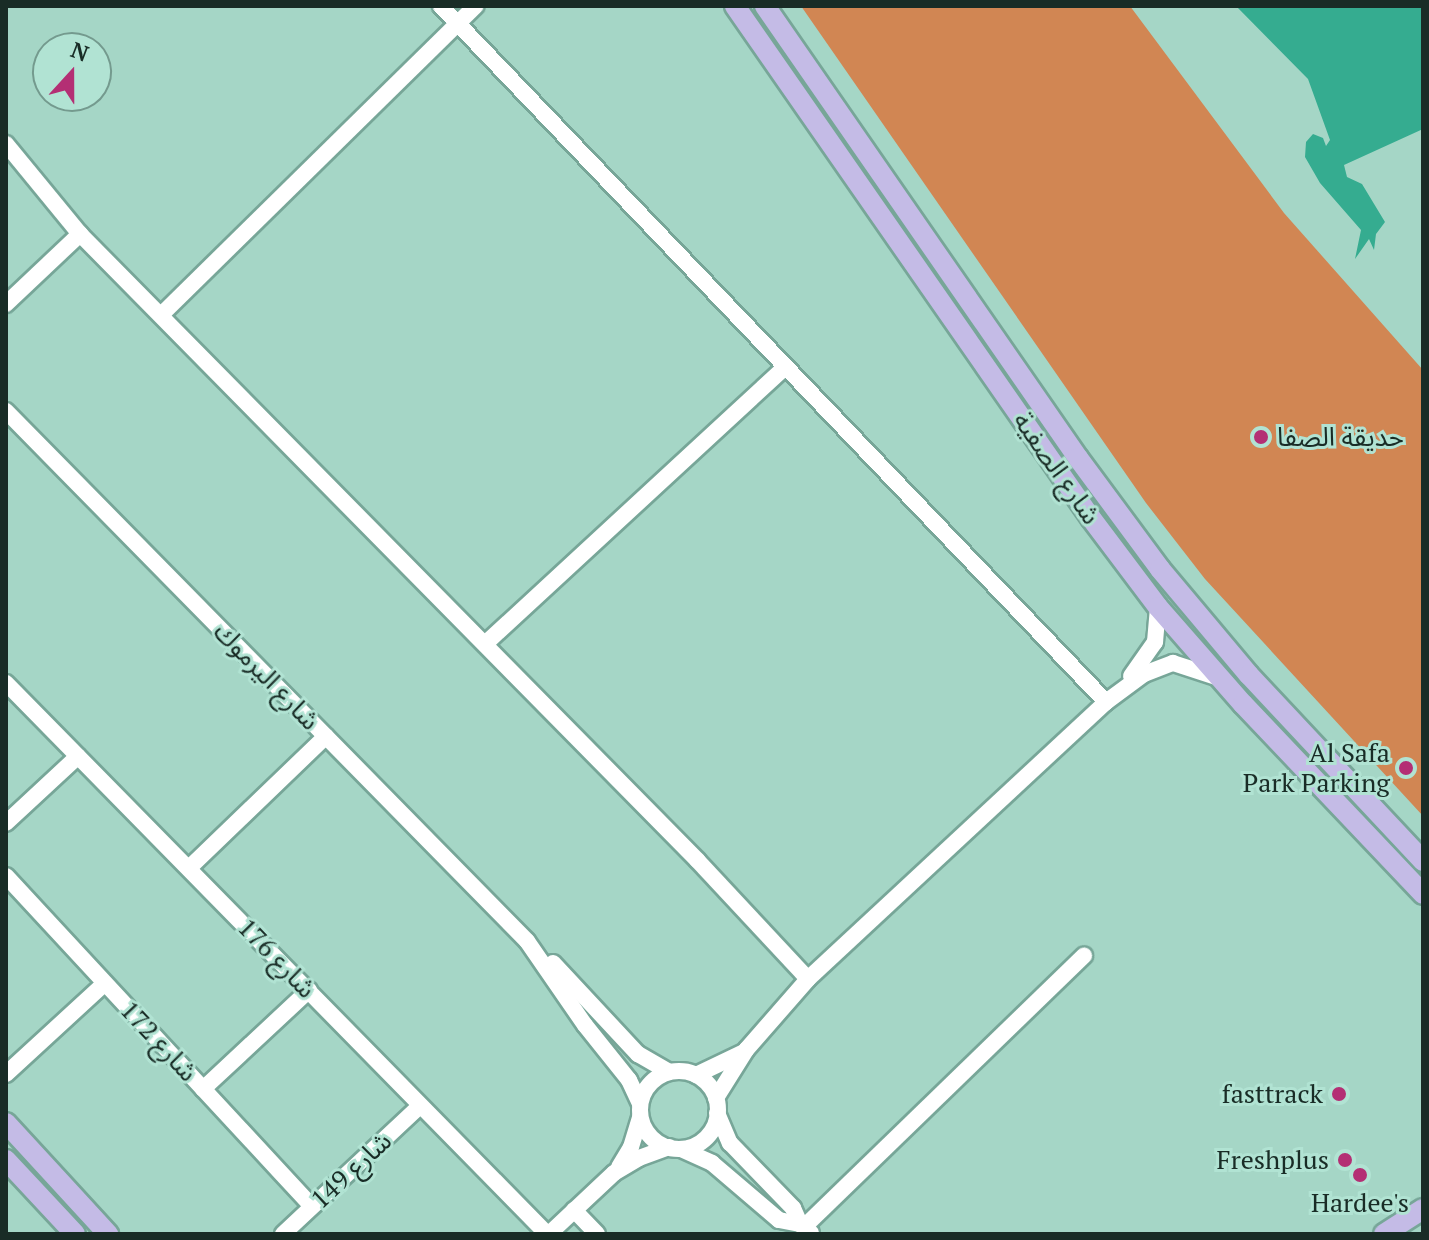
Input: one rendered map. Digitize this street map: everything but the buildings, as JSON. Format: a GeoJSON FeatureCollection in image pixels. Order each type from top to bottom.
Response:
{"type":"FeatureCollection","features":[{"type":"Feature","properties":{"kind":"main road","name":"شارع الصفية"},"geometry":{"type":"LineString","coordinates":[[735,6],[1091,518],[1158,607],[1219,679],[1423,894]]}},
{"type":"Feature","properties":{"kind":"main road","name":"شارع الصفية"},"geometry":{"type":"LineString","coordinates":[[765,6],[1078,458],[1160,569],[1249,675],[1423,861]]}},
{"type":"Feature","properties":{"kind":"main road"},"geometry":{"type":"LineString","coordinates":[[6,1123],[108,1234]]}},
{"type":"Feature","properties":{"kind":"main road"},"geometry":{"type":"LineString","coordinates":[[6,1160],[75,1234]]}},
{"type":"Feature","properties":{"kind":"main road"},"geometry":{"type":"LineString","coordinates":[[1384,1234],[1423,1209]]}},
{"type":"Feature","properties":{"kind":"street"},"geometry":{"type":"LineString","coordinates":[[441,6],[785,367],[1111,699]]}},
{"type":"Feature","properties":{"kind":"street"},"geometry":{"type":"LineString","coordinates":[[161,315],[475,6]]}},
{"type":"Feature","properties":{"kind":"street"},"geometry":{"type":"LineString","coordinates":[[6,144],[80,234],[485,644],[808,979]]}},
{"type":"Feature","properties":{"kind":"street"},"geometry":{"type":"LineString","coordinates":[[6,304],[80,234]]}},
{"type":"Feature","properties":{"kind":"street"},"geometry":{"type":"LineString","coordinates":[[485,644],[785,367]]}},
{"type":"Feature","properties":{"kind":"street","name":"شارع اليرموك"},"geometry":{"type":"LineString","coordinates":[[6,412],[527,941],[576,985],[638,1054],[669,1072]]}},
{"type":"Feature","properties":{"kind":"street"},"geometry":{"type":"LineString","coordinates":[[614,1173],[631,1147],[650,1084],[669,1072],[696,1075],[731,1061],[746,1050],[808,979],[1111,699],[1150,653],[1158,630],[1158,607]]}},
{"type":"Feature","properties":{"kind":"street"},"geometry":{"type":"LineString","coordinates":[[1111,699],[1155,668],[1173,663],[1189,665],[1219,679]]}},
{"type":"Feature","properties":{"kind":"street","name":"شارع 176"},"geometry":{"type":"LineString","coordinates":[[6,683],[548,1234]]}},
{"type":"Feature","properties":{"kind":"street"},"geometry":{"type":"LineString","coordinates":[[189,868],[326,736]]}},
{"type":"Feature","properties":{"kind":"street"},"geometry":{"type":"LineString","coordinates":[[6,823],[78,756]]}},
{"type":"Feature","properties":{"kind":"street","name":"شارع 172"},"geometry":{"type":"LineString","coordinates":[[6,876],[312,1206]]}},
{"type":"Feature","properties":{"kind":"street","name":"شارع اليرموك"},"geometry":{"type":"LineString","coordinates":[[527,941],[575,1013],[629,1080],[640,1111]]}},
{"type":"Feature","properties":{"kind":"street"},"geometry":{"type":"LineString","coordinates":[[805,1228],[1084,956]]}},
{"type":"Feature","properties":{"kind":"street"},"geometry":{"type":"LineString","coordinates":[[6,1074],[105,983]]}},
{"type":"Feature","properties":{"kind":"street"},"geometry":{"type":"LineString","coordinates":[[203,1089],[309,990]]}},
{"type":"Feature","properties":{"kind":"street"},"geometry":{"type":"LineString","coordinates":[[548,1234],[614,1173],[639,1158],[701,1141],[709,1134],[716,1106],[746,1050]]}},
{"type":"Feature","properties":{"kind":"street"},"geometry":{"type":"LineString","coordinates":[[696,1075],[716,1106],[730,1143],[793,1208],[805,1228]]}},
{"type":"Feature","properties":{"kind":"street","name":"شارع 149"},"geometry":{"type":"LineString","coordinates":[[283,1234],[420,1106]]}},
{"type":"Feature","properties":{"kind":"street"},"geometry":{"type":"LineString","coordinates":[[640,1111],[650,1136],[712,1163],[779,1220],[805,1228]]}},
{"type":"Feature","properties":{"kind":"street"},"geometry":{"type":"LineString","coordinates":[[574,1210],[597,1234]]}},
{"type":"Feature","properties":{"kind":"shaded area","name":"حديقة الصفا"},"geometry":{"type":"Polygon","coordinates":[[[801,6],[1130,6],[1284,213],[1423,370],[1423,816],[1205,579],[1146,503],[801,6]]]}},
{"type":"Feature","properties":{"kind":"shaded area"},"geometry":{"type":"Polygon","coordinates":[[[1236,6],[1423,6],[1423,129],[1344,165],[1347,177],[1362,184],[1385,222],[1376,234],[1374,250],[1369,239],[1355,259],[1361,230],[1320,183],[1305,157],[1306,142],[1313,134],[1323,138],[1326,146],[1330,140],[1308,79],[1236,6]]]}},
{"type":"Feature","properties":{"kind":"place","name":"حديقة الصفا"},"geometry":{"type":"Point","coordinates":[1261,437]}},
{"type":"Feature","properties":{"kind":"place","name":"Al Safa Park Parking"},"geometry":{"type":"Point","coordinates":[1406,768]}},
{"type":"Feature","properties":{"kind":"place","name":"fasttrack"},"geometry":{"type":"Point","coordinates":[1339,1094]}},
{"type":"Feature","properties":{"kind":"place","name":"Freshplus"},"geometry":{"type":"Point","coordinates":[1345,1160]}},
{"type":"Feature","properties":{"kind":"place","name":"Hardee's"},"geometry":{"type":"Point","coordinates":[1360,1175]}}]}
